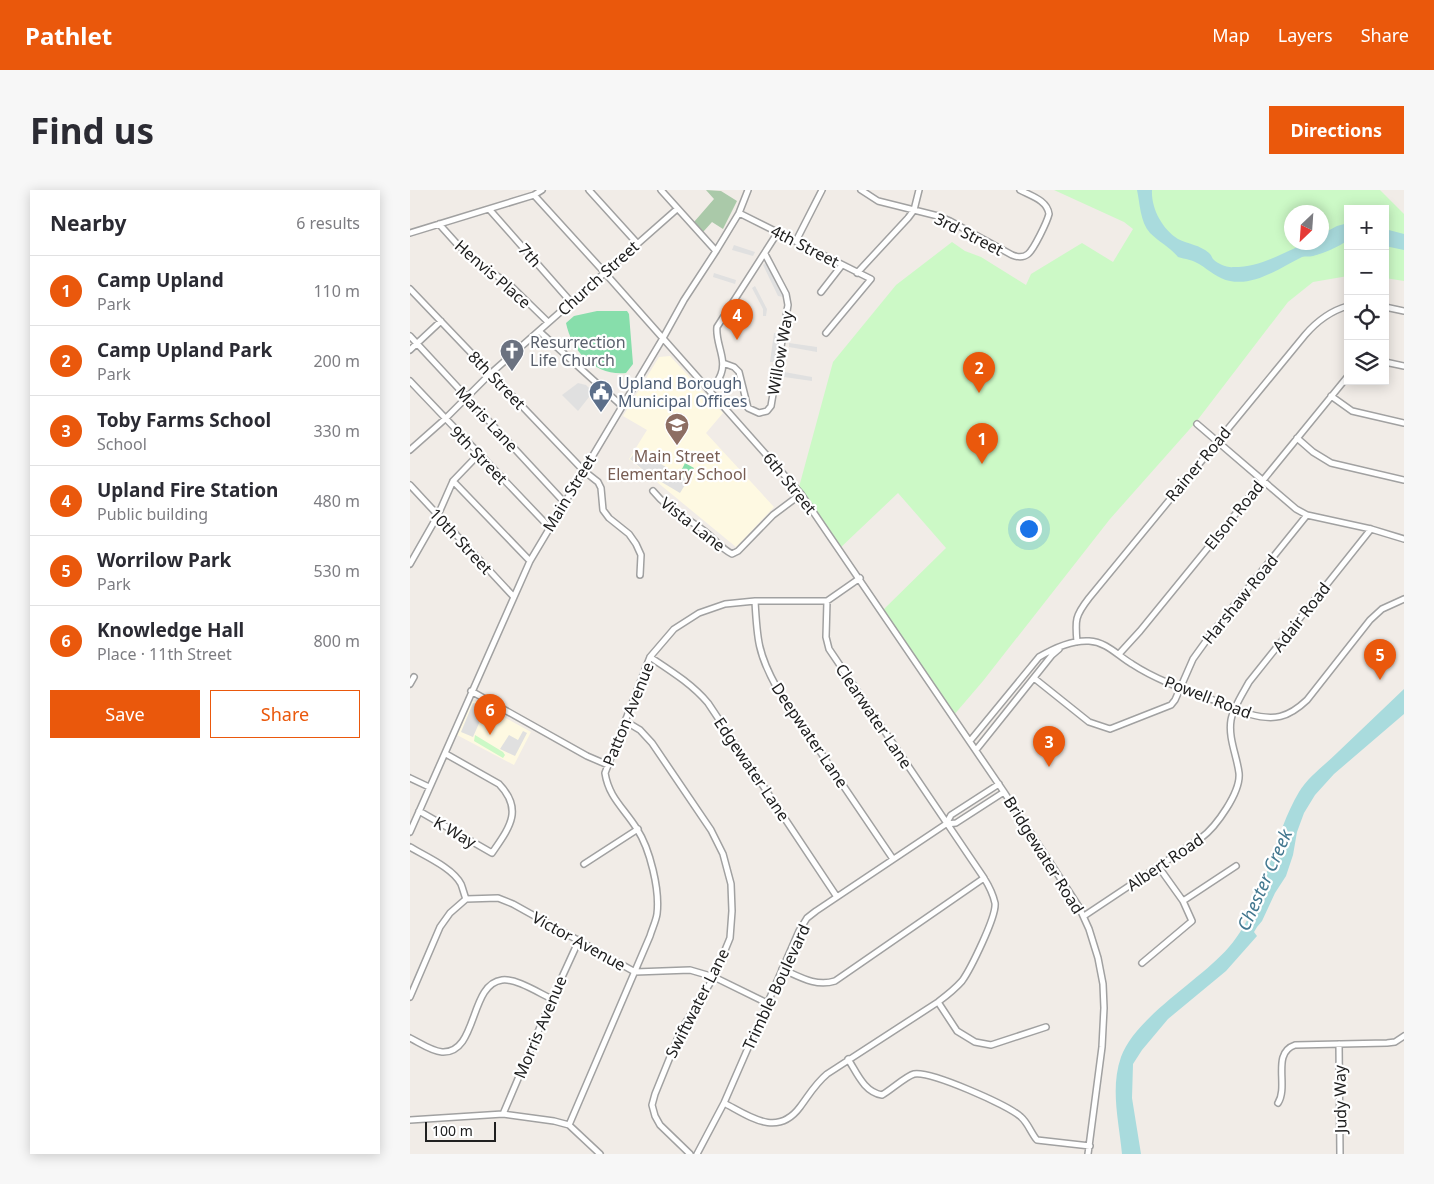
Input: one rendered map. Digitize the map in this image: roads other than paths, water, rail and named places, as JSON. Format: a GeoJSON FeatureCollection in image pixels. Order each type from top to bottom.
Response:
{"type":"FeatureCollection","features":[{"type":"Feature","properties":{"kind":"street"},"geometry":{"type":"LineString","coordinates":[[410,233],[534,196],[542,190]]}},
{"type":"Feature","properties":{"kind":"street"},"geometry":{"type":"LineString","coordinates":[[589,190],[637,243]]}},
{"type":"Feature","properties":{"kind":"street"},"geometry":{"type":"LineString","coordinates":[[661,190],[716,251]]}},
{"type":"Feature","properties":{"kind":"street","name":"Main Street"},"geometry":{"type":"LineString","coordinates":[[410,832],[428,787],[446,754],[471,691],[530,560],[684,300],[739,213],[748,190]]}},
{"type":"Feature","properties":{"kind":"street"},"geometry":{"type":"LineString","coordinates":[[796,241],[822,190]]}},
{"type":"Feature","properties":{"kind":"street","name":"3rd Street"},"geometry":{"type":"LineString","coordinates":[[861,190],[878,200],[950,221],[1012,255],[1021,257],[1030,252],[1048,218],[1048,208],[1042,201],[1020,190]]}},
{"type":"Feature","properties":{"kind":"street"},"geometry":{"type":"LineString","coordinates":[[857,273],[914,210],[919,190]]}},
{"type":"Feature","properties":{"kind":"street","name":"6th Street"},"geometry":{"type":"LineString","coordinates":[[534,196],[801,494],[959,725]]}},
{"type":"Feature","properties":{"kind":"street","name":"7th"},"geometry":{"type":"LineString","coordinates":[[489,209],[571,302]]}},
{"type":"Feature","properties":{"kind":"street","name":"Church Street"},"geometry":{"type":"LineString","coordinates":[[410,450],[445,419],[490,374],[677,209]]}},
{"type":"Feature","properties":{"kind":"street","name":"4th Street"},"geometry":{"type":"LineString","coordinates":[[739,213],[871,279],[826,333]]}},
{"type":"Feature","properties":{"kind":"street","name":"Henvis Place"},"geometry":{"type":"LineString","coordinates":[[439,224],[480,265],[508,283],[548,322]]}},
{"type":"Feature","properties":{"kind":"street"},"geometry":{"type":"LineString","coordinates":[[710,391],[722,372],[723,363],[716,333],[717,327],[778,232]]}},
{"type":"Feature","properties":{"kind":"street","name":"Willow Way"},"geometry":{"type":"LineString","coordinates":[[723,363],[734,367],[739,372],[748,408],[760,413],[767,411],[771,406],[788,305],[786,294],[765,254]]}},
{"type":"Feature","properties":{"kind":"street"},"geometry":{"type":"LineString","coordinates":[[821,292],[842,265]]}},
{"type":"Feature","properties":{"kind":"street","name":"8th Street"},"geometry":{"type":"LineString","coordinates":[[410,289],[584,471],[598,482],[601,488],[603,510],[609,518],[629,534],[641,555],[640,575]]}},
{"type":"Feature","properties":{"kind":"street","name":"Rainer Road"},"geometry":{"type":"LineString","coordinates":[[1077,642],[1076,623],[1079,611],[1216,441],[1316,323],[1344,307]]}},
{"type":"Feature","properties":{"kind":"street"},"geometry":{"type":"LineString","coordinates":[[1389,307],[1404,311]]}},
{"type":"Feature","properties":{"kind":"street"},"geometry":{"type":"LineString","coordinates":[[410,350],[442,321]]}},
{"type":"Feature","properties":{"kind":"street"},"geometry":{"type":"LineString","coordinates":[[539,331],[622,406]]}},
{"type":"Feature","properties":{"kind":"street","name":"Maris Lane"},"geometry":{"type":"LineString","coordinates":[[410,336],[564,502]]}},
{"type":"Feature","properties":{"kind":"street"},"geometry":{"type":"LineString","coordinates":[[1389,363],[1404,366]]}},
{"type":"Feature","properties":{"kind":"street","name":"9th Street"},"geometry":{"type":"LineString","coordinates":[[410,381],[549,527]]}},
{"type":"Feature","properties":{"kind":"street","name":"Elson Road"},"geometry":{"type":"LineString","coordinates":[[1119,654],[1140,631],[1344,381]]}},
{"type":"Feature","properties":{"kind":"street"},"geometry":{"type":"LineString","coordinates":[[1331,396],[1352,411],[1404,423]]}},
{"type":"Feature","properties":{"kind":"street"},"geometry":{"type":"LineString","coordinates":[[1197,424],[1296,509],[1307,515],[1371,529],[1404,539]]}},
{"type":"Feature","properties":{"kind":"street"},"geometry":{"type":"LineString","coordinates":[[1297,438],[1313,452],[1331,463],[1404,480]]}},
{"type":"Feature","properties":{"kind":"street"},"geometry":{"type":"LineString","coordinates":[[410,564],[438,515],[453,481],[479,454]]}},
{"type":"Feature","properties":{"kind":"street"},"geometry":{"type":"LineString","coordinates":[[453,481],[530,560]]}},
{"type":"Feature","properties":{"kind":"street","name":"10th Street"},"geometry":{"type":"LineString","coordinates":[[410,485],[513,596]]}},
{"type":"Feature","properties":{"kind":"street","name":"Vista Lane"},"geometry":{"type":"LineString","coordinates":[[653,491],[660,500],[707,533],[726,551],[732,554],[738,551],[773,515],[801,494]]}},
{"type":"Feature","properties":{"kind":"street","name":"Harshaw Road"},"geometry":{"type":"LineString","coordinates":[[1034,678],[1089,722],[1110,729],[1171,705],[1175,700],[1193,658],[1307,515]]}},
{"type":"Feature","properties":{"kind":"street","name":"Adair Road"},"geometry":{"type":"LineString","coordinates":[[1236,708],[1249,682],[1371,529]]}},
{"type":"Feature","properties":{"kind":"street"},"geometry":{"type":"LineString","coordinates":[[827,601],[860,578]]}},
{"type":"Feature","properties":{"kind":"street","name":"Powell Road"},"geometry":{"type":"LineString","coordinates":[[970,741],[1039,657],[1063,645],[1089,641],[1101,643],[1146,673],[1261,718],[1273,718],[1296,710],[1370,620],[1382,609],[1404,598]]}},
{"type":"Feature","properties":{"kind":"street","name":"Patton Avenue"},"geometry":{"type":"LineString","coordinates":[[569,1124],[635,972],[657,914],[657,892],[653,868],[638,830],[610,794],[604,773],[650,657],[674,629],[699,613],[725,604],[755,601],[827,601]]}},
{"type":"Feature","properties":{"kind":"street","name":"Deepwater Lane"},"geometry":{"type":"LineString","coordinates":[[755,601],[757,634],[765,667],[777,688],[893,859]]}},
{"type":"Feature","properties":{"kind":"street","name":"Clearwater Lane"},"geometry":{"type":"LineString","coordinates":[[724,1103],[763,1123],[772,1124],[780,1122],[799,1109],[818,1081],[848,1059],[938,1002],[962,980],[993,918],[995,905],[991,891],[984,878],[829,649],[826,637],[827,601]]}},
{"type":"Feature","properties":{"kind":"street"},"geometry":{"type":"LineString","coordinates":[[976,750],[1052,655],[1063,645]]}},
{"type":"Feature","properties":{"kind":"street","name":"Edgewater Lane"},"geometry":{"type":"LineString","coordinates":[[650,657],[698,691],[837,897]]}},
{"type":"Feature","properties":{"kind":"street"},"geometry":{"type":"LineString","coordinates":[[410,684],[414,677]]}},
{"type":"Feature","properties":{"kind":"street"},"geometry":{"type":"LineString","coordinates":[[471,691],[587,756],[608,765]]}},
{"type":"Feature","properties":{"kind":"street","name":"Albert Road"},"geometry":{"type":"LineString","coordinates":[[1084,916],[1210,832],[1216,824],[1239,784],[1239,774],[1230,728],[1231,717],[1236,708]]}},
{"type":"Feature","properties":{"kind":"street","name":"Swiftwater Lane"},"geometry":{"type":"LineString","coordinates":[[624,721],[640,730],[652,743],[711,830],[723,854],[731,884],[730,938],[714,977],[681,1030],[652,1105],[654,1116],[660,1125],[690,1154]]}},
{"type":"Feature","properties":{"kind":"street","name":"Bridgewater Road"},"geometry":{"type":"LineString","coordinates":[[959,725],[1084,916],[1098,958],[1103,984],[1104,1008],[1102,1047],[1088,1154]]}},
{"type":"Feature","properties":{"kind":"street","name":"K Way"},"geometry":{"type":"LineString","coordinates":[[419,811],[492,852],[511,823],[513,812],[511,802],[505,791],[498,784],[446,754]]}},
{"type":"Feature","properties":{"kind":"street"},"geometry":{"type":"LineString","coordinates":[[410,778],[428,787]]}},
{"type":"Feature","properties":{"kind":"street","name":"Trimble Boulevard"},"geometry":{"type":"LineString","coordinates":[[697,1154],[724,1103],[799,931],[807,918],[946,824],[952,815],[999,784]]}},
{"type":"Feature","properties":{"kind":"street","name":"Trimble Boulevard"},"geometry":{"type":"LineString","coordinates":[[946,824],[956,823],[1004,792]]}},
{"type":"Feature","properties":{"kind":"street"},"geometry":{"type":"LineString","coordinates":[[584,864],[638,830]]}},
{"type":"Feature","properties":{"kind":"street"},"geometry":{"type":"LineString","coordinates":[[410,847],[454,876],[460,883],[466,899],[450,913],[440,927],[410,997]]}},
{"type":"Feature","properties":{"kind":"street"},"geometry":{"type":"LineString","coordinates":[[1142,963],[1192,921],[1183,901],[1158,866]]}},
{"type":"Feature","properties":{"kind":"street"},"geometry":{"type":"LineString","coordinates":[[1183,901],[1236,866]]}},
{"type":"Feature","properties":{"kind":"street"},"geometry":{"type":"LineString","coordinates":[[782,969],[814,983],[826,984],[835,981],[984,878]]}},
{"type":"Feature","properties":{"kind":"street","name":"Victor Avenue"},"geometry":{"type":"LineString","coordinates":[[466,899],[498,898],[513,904],[635,972],[690,970],[714,977],[767,1003]]}},
{"type":"Feature","properties":{"kind":"street","name":"Morris Avenue"},"geometry":{"type":"LineString","coordinates":[[503,1114],[578,940]]}},
{"type":"Feature","properties":{"kind":"street"},"geometry":{"type":"LineString","coordinates":[[410,1038],[442,1052],[454,1050],[465,1038],[483,994],[490,984],[501,980],[513,981],[552,999]]}},
{"type":"Feature","properties":{"kind":"street"},"geometry":{"type":"LineString","coordinates":[[938,1002],[957,1031],[975,1042],[991,1045],[1046,1027]]}},
{"type":"Feature","properties":{"kind":"street"},"geometry":{"type":"LineString","coordinates":[[1278,1103],[1282,1091],[1282,1057],[1289,1047],[1295,1045],[1388,1043],[1395,1042],[1404,1036]]}},
{"type":"Feature","properties":{"kind":"street","name":"Judy Way"},"geometry":{"type":"LineString","coordinates":[[1339,1044],[1340,1154]]}},
{"type":"Feature","properties":{"kind":"street"},"geometry":{"type":"LineString","coordinates":[[848,1059],[867,1088],[876,1094],[882,1095],[912,1074],[924,1073],[938,1077],[1008,1108],[1022,1118],[1037,1140],[1090,1146]]}},
{"type":"Feature","properties":{"kind":"street"},"geometry":{"type":"LineString","coordinates":[[410,1120],[503,1114],[569,1124],[600,1154]]}},
{"type":"Feature","properties":{"kind":"water"},"geometry":{"type":"Polygon","coordinates":[[[1137,190],[1152,190],[1153,204],[1159,218],[1172,235],[1198,246],[1210,254],[1215,261],[1231,267],[1253,265],[1291,250],[1329,250],[1312,256],[1302,257],[1258,279],[1239,282],[1230,281],[1197,263],[1178,257],[1150,233],[1142,218],[1137,190]]]}},
{"type":"Feature","properties":{"kind":"water"},"geometry":{"type":"Polygon","coordinates":[[[1344,224],[1344,242],[1329,250],[1329,230],[1344,224]]]}},
{"type":"Feature","properties":{"kind":"water"},"geometry":{"type":"Polygon","coordinates":[[[1389,230],[1404,234],[1404,250],[1389,247],[1389,230]]]}},
{"type":"Feature","properties":{"kind":"water","name":"Chester Creek"},"geometry":{"type":"Polygon","coordinates":[[[1404,689],[1404,714],[1334,774],[1315,795],[1304,813],[1297,832],[1293,855],[1286,876],[1254,932],[1257,936],[1226,971],[1168,1019],[1133,1064],[1132,1098],[1141,1154],[1122,1154],[1116,1105],[1116,1081],[1121,1057],[1129,1042],[1154,1013],[1217,960],[1229,947],[1251,912],[1289,810],[1299,792],[1312,776],[1404,689]]]}},
{"type":"Feature","properties":{"kind":"place","name":"Upland Fire Station"},"geometry":{"type":"Point","coordinates":[737,340]}},
{"type":"Feature","properties":{"kind":"place","name":"Resurrection Life Church"},"geometry":{"type":"Point","coordinates":[512,372]}},
{"type":"Feature","properties":{"kind":"place","name":"Camp Upland Park"},"geometry":{"type":"Point","coordinates":[979,393]}},
{"type":"Feature","properties":{"kind":"place","name":"Upland Borough Municipal Offices"},"geometry":{"type":"Point","coordinates":[601,413]}},
{"type":"Feature","properties":{"kind":"place","name":"Main Street Elementary School"},"geometry":{"type":"Point","coordinates":[677,446]}},
{"type":"Feature","properties":{"kind":"place","name":"Camp Upland"},"geometry":{"type":"Point","coordinates":[982,464]}},
{"type":"Feature","properties":{"kind":"place","name":"Worrilow Park"},"geometry":{"type":"Point","coordinates":[1380,680]}},
{"type":"Feature","properties":{"kind":"place","name":"Knowledge Hall"},"geometry":{"type":"Point","coordinates":[490,735]}},
{"type":"Feature","properties":{"kind":"place","name":"Toby Farms School"},"geometry":{"type":"Point","coordinates":[1049,767]}}]}
